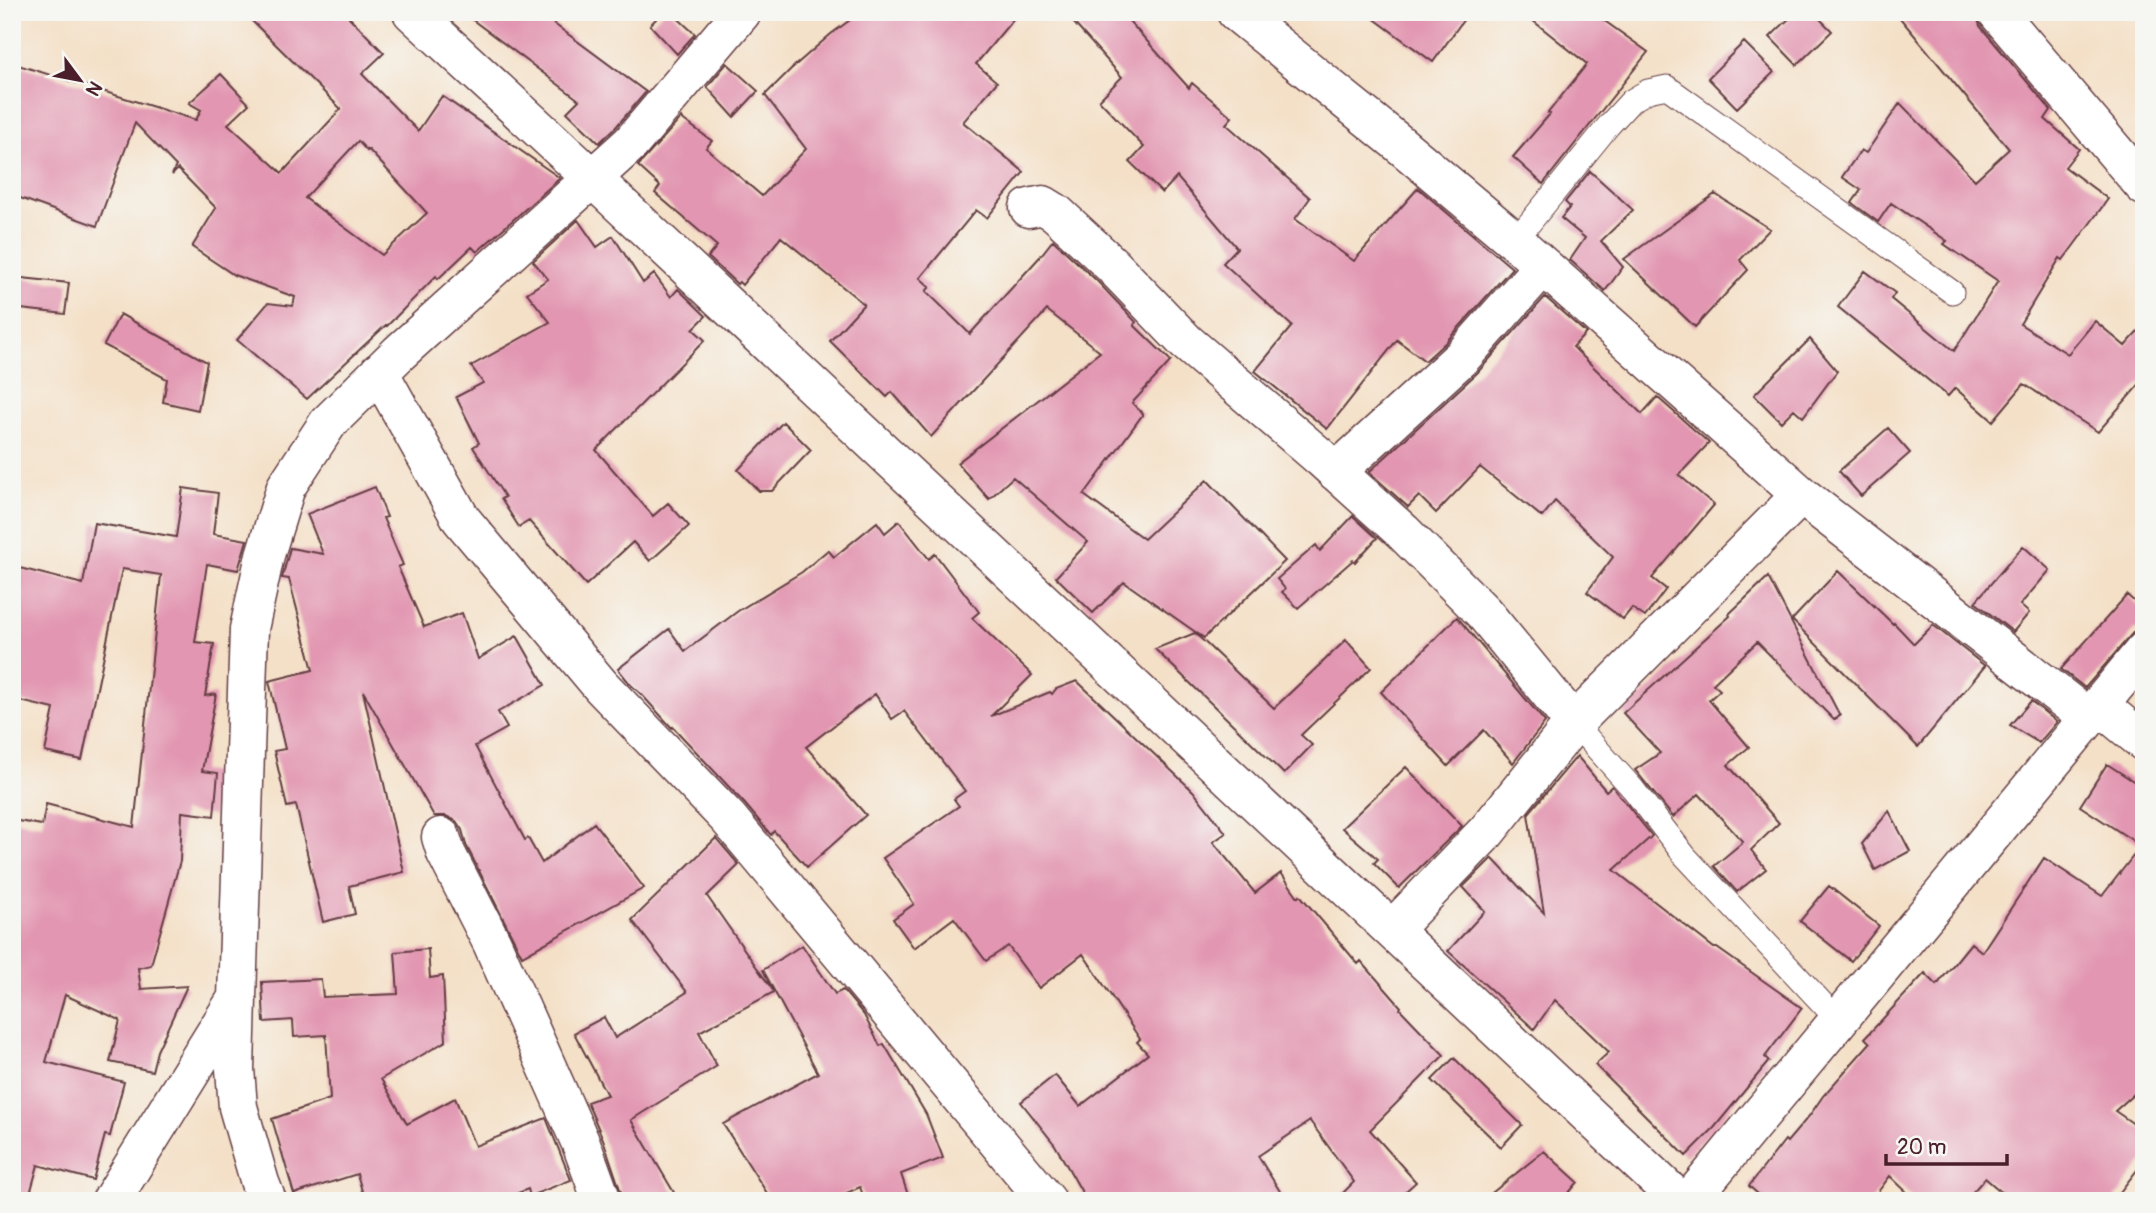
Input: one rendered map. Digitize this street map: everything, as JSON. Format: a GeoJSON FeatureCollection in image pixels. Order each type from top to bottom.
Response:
{"type":"FeatureCollection","features":[{"type":"Feature","properties":{"kind":"street"},"geometry":{"type":"LineString","coordinates":[[412,12],[1680,1201]]}},
{"type":"Feature","properties":{"kind":"street"},"geometry":{"type":"LineString","coordinates":[[267,1201],[238,1107],[235,1069],[250,629],[265,555],[286,487],[328,423],[379,372],[631,143],[742,12]]}},
{"type":"Feature","properties":{"kind":"street"},"geometry":{"type":"LineString","coordinates":[[1236,12],[1515,241],[1801,495],[2093,711],[2144,741]]}},
{"type":"Feature","properties":{"kind":"street"},"geometry":{"type":"LineString","coordinates":[[1997,12],[2144,186]]}},
{"type":"Feature","properties":{"kind":"street"},"geometry":{"type":"LineString","coordinates":[[1029,208],[1043,205],[1056,213],[1112,265],[1186,342],[1403,532],[1484,612],[1574,723]]}},
{"type":"Feature","properties":{"kind":"street"},"geometry":{"type":"LineString","coordinates":[[1336,471],[1462,357],[1543,266]]}},
{"type":"Feature","properties":{"kind":"street"},"geometry":{"type":"LineString","coordinates":[[379,372],[461,519],[601,686],[728,818],[1047,1201]]}},
{"type":"Feature","properties":{"kind":"street"},"geometry":{"type":"LineString","coordinates":[[1392,930],[1487,831],[1574,723],[1801,495]]}},
{"type":"Feature","properties":{"kind":"street"},"geometry":{"type":"LineString","coordinates":[[1689,1201],[2144,651]]}},
{"type":"Feature","properties":{"kind":"street"},"geometry":{"type":"LineString","coordinates":[[441,837],[446,853],[492,943],[582,1146],[601,1201]]}},
{"type":"Feature","properties":{"kind":"street"},"geometry":{"type":"LineString","coordinates":[[111,1201],[237,998]]}},
{"type":"Feature","properties":{"kind":"lane"},"geometry":{"type":"LineString","coordinates":[[1515,241],[1609,125],[1631,102],[1648,91],[1667,87],[1952,292]]}},
{"type":"Feature","properties":{"kind":"lane"},"geometry":{"type":"LineString","coordinates":[[1574,723],[1633,789],[1685,856],[1838,1020]]}},
{"type":"Feature","properties":{"kind":"building"},"geometry":{"type":"Polygon","coordinates":[[[243,12],[344,12],[384,53],[362,74],[418,131],[442,96],[560,178],[477,252],[472,247],[438,279],[436,276],[387,326],[307,399],[237,340],[268,303],[293,306],[295,297],[234,275],[192,247],[216,208],[178,169],[172,175],[176,166],[135,123],[97,226],[12,195],[12,63],[196,120],[201,110],[189,103],[221,74],[249,104],[228,124],[282,173],[341,109],[243,12]],[[358,141],[305,198],[382,255],[427,213],[369,150],[358,141]]]}},
{"type":"Feature","properties":{"kind":"building"},"geometry":{"type":"Polygon","coordinates":[[[462,12],[538,12],[646,92],[599,143],[567,112],[579,100],[462,12]]]}},
{"type":"Feature","properties":{"kind":"building"},"geometry":{"type":"Polygon","coordinates":[[[663,12],[671,12],[695,34],[677,54],[650,25],[663,12]]]}},
{"type":"Feature","properties":{"kind":"building"},"geometry":{"type":"Polygon","coordinates":[[[861,12],[1019,12],[976,64],[997,82],[963,122],[1024,172],[987,218],[976,210],[920,278],[930,287],[926,291],[970,334],[1053,240],[1097,281],[1136,322],[1134,325],[1171,361],[1132,403],[1143,414],[1084,495],[1144,539],[1207,480],[1285,561],[1204,638],[1124,582],[1093,613],[1056,577],[1088,542],[1013,477],[989,499],[957,463],[1100,352],[1047,310],[931,437],[892,392],[887,397],[830,341],[864,304],[781,237],[742,285],[739,282],[737,284],[708,257],[717,246],[655,193],[660,186],[638,166],[681,118],[712,141],[706,148],[762,196],[806,149],[765,95],[831,34],[861,12]]]}},
{"type":"Feature","properties":{"kind":"building"},"geometry":{"type":"Polygon","coordinates":[[[1064,12],[1121,12],[1189,88],[1192,83],[1232,117],[1226,124],[1310,198],[1295,219],[1354,261],[1418,188],[1512,268],[1446,342],[1425,361],[1397,340],[1327,429],[1255,371],[1292,326],[1223,263],[1237,248],[1177,177],[1162,193],[1130,162],[1144,147],[1099,100],[1122,77],[1064,12]]]}},
{"type":"Feature","properties":{"kind":"building"},"geometry":{"type":"Polygon","coordinates":[[[1365,12],[1469,12],[1433,62],[1365,12]]]}},
{"type":"Feature","properties":{"kind":"building"},"geometry":{"type":"Polygon","coordinates":[[[1522,12],[1592,12],[1648,52],[1543,184],[1513,157],[1550,114],[1548,113],[1587,64],[1522,12]]]}},
{"type":"Feature","properties":{"kind":"building"},"geometry":{"type":"Polygon","coordinates":[[[1796,12],[1813,12],[1832,31],[1797,65],[1770,37],[1796,12]]]}},
{"type":"Feature","properties":{"kind":"building"},"geometry":{"type":"Polygon","coordinates":[[[1895,12],[1976,12],[1980,26],[2051,110],[2045,119],[2079,149],[2065,167],[2108,199],[2063,260],[2060,258],[2020,324],[2068,354],[2095,321],[2125,346],[2144,325],[2144,379],[2098,432],[2024,384],[1993,421],[1955,388],[1948,396],[1838,307],[1865,271],[1895,293],[1891,299],[1954,351],[1998,281],[1944,244],[1947,241],[1891,203],[1878,222],[1852,203],[1861,190],[1842,177],[1861,150],[1866,153],[1900,103],[1975,180],[2009,149],[1895,12]]]}},
{"type":"Feature","properties":{"kind":"building"},"geometry":{"type":"Polygon","coordinates":[[[1744,42],[1774,72],[1737,108],[1708,78],[1744,42]]]}},
{"type":"Feature","properties":{"kind":"building"},"geometry":{"type":"Polygon","coordinates":[[[727,63],[758,91],[734,117],[707,87],[727,63]]]}},
{"type":"Feature","properties":{"kind":"building"},"geometry":{"type":"Polygon","coordinates":[[[1590,171],[1633,210],[1601,241],[1623,267],[1605,291],[1570,260],[1585,238],[1561,218],[1570,207],[1565,202],[1590,171]]]}},
{"type":"Feature","properties":{"kind":"building"},"geometry":{"type":"Polygon","coordinates":[[[1715,194],[1770,229],[1740,260],[1748,270],[1695,327],[1624,259],[1715,194]]]}},
{"type":"Feature","properties":{"kind":"building"},"geometry":{"type":"Polygon","coordinates":[[[578,220],[597,247],[613,236],[643,283],[654,274],[671,297],[678,289],[706,316],[693,329],[705,340],[596,450],[653,516],[668,503],[689,526],[650,561],[633,542],[586,585],[529,521],[519,527],[501,499],[505,497],[473,447],[479,443],[456,397],[483,383],[471,366],[550,322],[527,293],[548,279],[533,261],[578,220]]]}},
{"type":"Feature","properties":{"kind":"building"},"geometry":{"type":"Polygon","coordinates":[[[12,277],[69,283],[65,314],[12,308],[12,277]]]}},
{"type":"Feature","properties":{"kind":"building"},"geometry":{"type":"Polygon","coordinates":[[[1545,297],[1586,333],[1573,347],[1642,414],[1657,397],[1709,443],[1679,475],[1714,505],[1652,578],[1666,589],[1645,617],[1632,608],[1623,619],[1587,592],[1613,557],[1555,501],[1542,517],[1480,467],[1436,513],[1419,496],[1408,507],[1369,472],[1477,373],[1545,297]]]}},
{"type":"Feature","properties":{"kind":"building"},"geometry":{"type":"Polygon","coordinates":[[[120,314],[207,362],[198,410],[163,402],[167,379],[104,345],[120,314]]]}},
{"type":"Feature","properties":{"kind":"building"},"geometry":{"type":"Polygon","coordinates":[[[1810,339],[1837,371],[1803,417],[1794,409],[1781,422],[1754,395],[1810,339]]]}},
{"type":"Feature","properties":{"kind":"building"},"geometry":{"type":"Polygon","coordinates":[[[783,422],[811,450],[772,491],[759,491],[738,470],[783,422]]]}},
{"type":"Feature","properties":{"kind":"building"},"geometry":{"type":"Polygon","coordinates":[[[1888,428],[1910,453],[1861,496],[1839,471],[1888,428]]]}},
{"type":"Feature","properties":{"kind":"building"},"geometry":{"type":"Polygon","coordinates":[[[375,487],[387,517],[383,518],[403,565],[398,567],[424,627],[462,613],[478,659],[517,636],[545,685],[498,712],[507,728],[475,746],[525,840],[528,838],[542,863],[594,823],[644,888],[522,956],[466,845],[462,830],[456,821],[446,816],[434,816],[363,691],[404,872],[349,886],[355,914],[323,922],[296,805],[287,807],[274,751],[285,749],[269,681],[313,670],[289,579],[282,578],[290,548],[323,554],[307,514],[375,487]]]}},
{"type":"Feature","properties":{"kind":"building"},"geometry":{"type":"Polygon","coordinates":[[[183,488],[218,493],[213,534],[247,540],[238,570],[207,564],[195,642],[214,644],[205,696],[216,694],[202,771],[218,773],[214,816],[182,812],[180,861],[151,965],[138,968],[141,989],[187,986],[157,1051],[152,1071],[110,1062],[120,1020],[65,995],[46,1062],[124,1082],[110,1136],[105,1135],[93,1180],[38,1165],[28,1201],[12,1201],[12,820],[42,825],[46,804],[134,827],[161,575],[122,569],[82,760],[45,752],[54,709],[12,699],[12,566],[83,584],[94,523],[176,537],[183,488]]]}},
{"type":"Feature","properties":{"kind":"building"},"geometry":{"type":"Polygon","coordinates":[[[1353,516],[1377,538],[1355,562],[1353,560],[1298,608],[1282,592],[1285,589],[1277,579],[1316,545],[1320,551],[1353,516]]]}},
{"type":"Feature","properties":{"kind":"building"},"geometry":{"type":"Polygon","coordinates":[[[899,521],[929,559],[935,554],[979,612],[972,618],[1032,675],[991,716],[1050,692],[1052,694],[1056,689],[1077,681],[1193,791],[1226,833],[1213,842],[1255,893],[1281,873],[1298,897],[1300,895],[1358,964],[1361,961],[1400,1009],[1444,1055],[1370,1130],[1416,1182],[1395,1201],[1335,1201],[1354,1182],[1310,1121],[1258,1156],[1286,1201],[1087,1201],[1055,1145],[1021,1102],[1055,1075],[1080,1106],[1148,1054],[1137,1042],[1140,1039],[1083,954],[1039,988],[1008,946],[986,961],[954,918],[914,948],[893,919],[914,904],[883,858],[959,806],[954,799],[965,791],[904,711],[892,719],[875,694],[806,747],[866,815],[807,867],[774,831],[771,835],[618,669],[669,629],[685,651],[738,611],[802,572],[828,550],[834,557],[877,522],[885,533],[899,521]]]}},
{"type":"Feature","properties":{"kind":"building"},"geometry":{"type":"Polygon","coordinates":[[[2023,546],[2050,570],[2020,605],[2029,613],[2013,632],[1975,602],[2023,546]]]}},
{"type":"Feature","properties":{"kind":"building"},"geometry":{"type":"Polygon","coordinates":[[[1838,571],[1914,644],[1933,625],[1985,666],[1918,747],[1792,620],[1838,571]]]}},
{"type":"Feature","properties":{"kind":"building"},"geometry":{"type":"Polygon","coordinates":[[[1768,577],[1840,716],[1834,720],[1757,642],[1713,684],[1720,690],[1709,700],[1749,747],[1728,765],[1779,823],[1751,850],[1766,869],[1737,892],[1714,866],[1743,842],[1699,794],[1673,817],[1635,770],[1660,753],[1623,713],[1730,616],[1729,614],[1768,577]]]}},
{"type":"Feature","properties":{"kind":"building"},"geometry":{"type":"Polygon","coordinates":[[[2127,595],[2144,610],[2144,620],[2085,688],[2061,669],[2127,595]]]}},
{"type":"Feature","properties":{"kind":"building"},"geometry":{"type":"Polygon","coordinates":[[[1457,617],[1545,722],[1513,763],[1484,730],[1448,766],[1381,692],[1457,617]]]}},
{"type":"Feature","properties":{"kind":"building"},"geometry":{"type":"Polygon","coordinates":[[[1195,633],[1274,708],[1346,640],[1371,668],[1301,735],[1312,745],[1284,774],[1155,649],[1195,633]]]}},
{"type":"Feature","properties":{"kind":"building"},"geometry":{"type":"Polygon","coordinates":[[[2031,701],[2057,722],[2039,743],[2010,725],[2031,701]]]}},
{"type":"Feature","properties":{"kind":"building"},"geometry":{"type":"Polygon","coordinates":[[[1577,756],[1606,791],[1612,786],[1652,836],[1614,870],[1714,948],[1802,1008],[1765,1057],[1769,1061],[1714,1128],[1686,1156],[1595,1065],[1609,1052],[1555,1000],[1534,1029],[1448,951],[1485,911],[1463,887],[1492,858],[1544,913],[1528,814],[1577,756]]]}},
{"type":"Feature","properties":{"kind":"building"},"geometry":{"type":"Polygon","coordinates":[[[2107,764],[2144,788],[2144,1085],[2115,1111],[2144,1131],[2144,1161],[2113,1201],[2012,1201],[1985,1178],[1965,1201],[1916,1201],[1890,1176],[1871,1201],[1766,1201],[1749,1186],[1785,1140],[1787,1142],[1870,1043],[1865,1038],[1925,973],[1937,985],[1971,943],[1982,952],[2044,858],[2102,896],[2141,846],[2080,806],[2107,764]]]}},
{"type":"Feature","properties":{"kind":"building"},"geometry":{"type":"Polygon","coordinates":[[[1406,767],[1462,826],[1399,888],[1374,863],[1378,859],[1342,828],[1406,767]]]}},
{"type":"Feature","properties":{"kind":"building"},"geometry":{"type":"Polygon","coordinates":[[[1889,811],[1910,851],[1875,870],[1862,844],[1889,811]]]}},
{"type":"Feature","properties":{"kind":"building"},"geometry":{"type":"Polygon","coordinates":[[[716,838],[739,865],[707,896],[774,992],[699,1032],[717,1066],[631,1120],[679,1201],[624,1201],[587,1102],[607,1095],[574,1033],[604,1017],[615,1038],[687,992],[632,920],[716,838]]]}},
{"type":"Feature","properties":{"kind":"building"},"geometry":{"type":"Polygon","coordinates":[[[1829,886],[1879,926],[1851,961],[1800,921],[1829,886]]]}},
{"type":"Feature","properties":{"kind":"building"},"geometry":{"type":"Polygon","coordinates":[[[802,945],[835,994],[843,990],[864,1015],[880,1046],[884,1044],[926,1114],[943,1158],[901,1174],[910,1201],[865,1201],[860,1187],[829,1201],[772,1201],[723,1124],[818,1073],[763,970],[802,945]]]}},
{"type":"Feature","properties":{"kind":"building"},"geometry":{"type":"Polygon","coordinates":[[[428,949],[430,978],[443,976],[446,1041],[381,1079],[407,1124],[455,1098],[475,1146],[546,1118],[571,1180],[530,1196],[528,1189],[497,1201],[365,1201],[357,1174],[294,1194],[272,1119],[330,1099],[326,1035],[294,1037],[293,1020],[264,1022],[262,982],[321,979],[323,997],[398,994],[395,952],[428,949]]]}},
{"type":"Feature","properties":{"kind":"building"},"geometry":{"type":"Polygon","coordinates":[[[1454,1058],[1522,1125],[1501,1147],[1432,1080],[1454,1058]]]}},
{"type":"Feature","properties":{"kind":"building"},"geometry":{"type":"Polygon","coordinates":[[[1544,1151],[1578,1182],[1562,1201],[1482,1201],[1544,1151]]]}}]}
